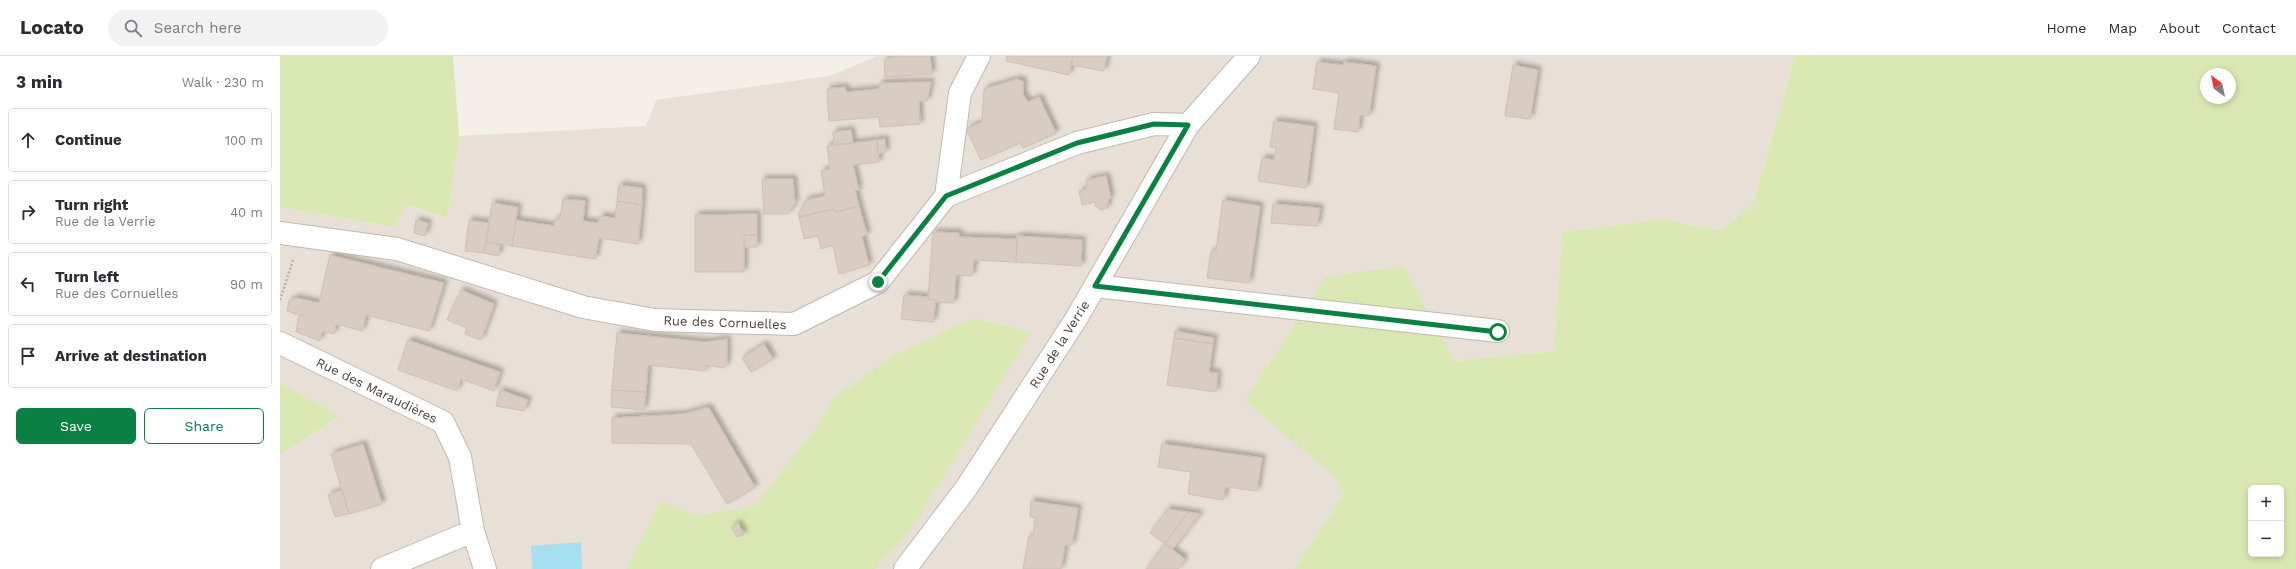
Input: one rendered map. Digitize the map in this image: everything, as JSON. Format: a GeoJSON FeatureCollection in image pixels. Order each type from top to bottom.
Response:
{"type":"FeatureCollection","features":[{"type":"Feature","properties":{"kind":"street"},"geometry":{"type":"LineString","coordinates":[[946,196],[960,93],[979,56]]}},
{"type":"Feature","properties":{"kind":"street","name":"Rue de la Verrie"},"geometry":{"type":"LineString","coordinates":[[905,569],[967,487],[1076,319],[1188,125],[1249,56]]}},
{"type":"Feature","properties":{"kind":"street","name":"Rue des Cornuelles"},"geometry":{"type":"LineString","coordinates":[[280,233],[397,249],[583,307],[655,320],[794,324],[878,282],[946,196],[1077,143],[1154,124],[1188,125]]}},
{"type":"Feature","properties":{"kind":"street"},"geometry":{"type":"LineString","coordinates":[[1095,286],[1498,332]]}},
{"type":"Feature","properties":{"kind":"street","name":"Rue des Maraudières"},"geometry":{"type":"LineString","coordinates":[[280,343],[443,422],[460,457],[473,531],[485,569]]}},
{"type":"Feature","properties":{"kind":"street"},"geometry":{"type":"LineString","coordinates":[[382,569],[473,531]]}},
{"type":"Feature","properties":{"kind":"path"},"geometry":{"type":"LineString","coordinates":[[280,300],[301,236]]}},
{"type":"Feature","properties":{"kind":"shaded area"},"geometry":{"type":"Polygon","coordinates":[[[878,56],[1795,56],[1753,204],[1720,231],[1662,219],[1562,232],[1554,351],[1454,361],[1404,266],[1334,476],[1344,494],[1294,569],[280,569],[280,455],[340,416],[280,383],[280,207],[394,227],[406,205],[447,218],[459,136],[646,126],[656,100],[829,76],[878,56]]]}},
{"type":"Feature","properties":{"kind":"green space"},"geometry":{"type":"Polygon","coordinates":[[[280,56],[453,56],[459,136],[447,218],[407,205],[394,227],[280,207],[280,56]]]}},
{"type":"Feature","properties":{"kind":"green space"},"geometry":{"type":"Polygon","coordinates":[[[1795,56],[2296,56],[2296,569],[1294,569],[1344,494],[1334,476],[1245,401],[1325,277],[1404,266],[1454,361],[1554,351],[1562,232],[1662,219],[1720,231],[1753,204],[1795,56]]]}},
{"type":"Feature","properties":{"kind":"green space"},"geometry":{"type":"Polygon","coordinates":[[[973,318],[1032,332],[910,531],[875,569],[626,569],[661,501],[696,516],[755,506],[815,429],[834,398],[891,357],[973,318]]]}},
{"type":"Feature","properties":{"kind":"green space"},"geometry":{"type":"Polygon","coordinates":[[[280,383],[340,416],[280,455],[280,383]]]}},
{"type":"Feature","properties":{"kind":"water"},"geometry":{"type":"Polygon","coordinates":[[[581,542],[582,569],[532,569],[531,546],[581,542]]]}},
{"type":"Feature","properties":{"kind":"building"},"geometry":{"type":"Polygon","coordinates":[[[896,56],[930,56],[932,74],[885,77],[884,60],[896,56]]]}},
{"type":"Feature","properties":{"kind":"building"},"geometry":{"type":"Polygon","coordinates":[[[1007,56],[1073,56],[1069,75],[1006,61],[1007,56]]]}},
{"type":"Feature","properties":{"kind":"building"},"geometry":{"type":"Polygon","coordinates":[[[1073,56],[1107,56],[1104,71],[1071,65],[1073,56]]]}},
{"type":"Feature","properties":{"kind":"building"},"geometry":{"type":"Polygon","coordinates":[[[1317,62],[1344,65],[1344,62],[1376,66],[1369,116],[1360,115],[1358,132],[1334,129],[1339,93],[1313,89],[1317,62]]]}},
{"type":"Feature","properties":{"kind":"building"},"geometry":{"type":"Polygon","coordinates":[[[1513,65],[1538,70],[1530,119],[1505,116],[1513,65]]]}},
{"type":"Feature","properties":{"kind":"building"},"geometry":{"type":"Polygon","coordinates":[[[1017,79],[1023,81],[1023,94],[1028,102],[1039,97],[1056,133],[1023,148],[1020,143],[981,160],[966,129],[982,122],[984,89],[1017,79]]]}},
{"type":"Feature","properties":{"kind":"building"},"geometry":{"type":"Polygon","coordinates":[[[931,82],[927,101],[919,101],[920,124],[880,127],[879,117],[829,121],[827,89],[845,87],[846,92],[879,89],[880,83],[931,82]]]}},
{"type":"Feature","properties":{"kind":"building"},"geometry":{"type":"Polygon","coordinates":[[[1274,121],[1314,126],[1306,188],[1258,181],[1262,158],[1274,160],[1276,148],[1270,147],[1274,121]]]}},
{"type":"Feature","properties":{"kind":"building"},"geometry":{"type":"Polygon","coordinates":[[[851,130],[853,143],[834,145],[833,132],[851,130]]]}},
{"type":"Feature","properties":{"kind":"building"},"geometry":{"type":"Polygon","coordinates":[[[885,139],[886,152],[878,154],[877,140],[885,139]]]}},
{"type":"Feature","properties":{"kind":"building"},"geometry":{"type":"Polygon","coordinates":[[[877,140],[879,162],[853,165],[859,190],[855,190],[859,206],[835,212],[834,209],[799,217],[798,214],[806,200],[825,196],[821,171],[830,169],[827,146],[877,140]]]}},
{"type":"Feature","properties":{"kind":"building"},"geometry":{"type":"Polygon","coordinates":[[[1106,176],[1111,198],[1109,198],[1107,208],[1102,210],[1096,207],[1095,202],[1082,205],[1079,191],[1087,189],[1086,180],[1106,176]]]}},
{"type":"Feature","properties":{"kind":"building"},"geometry":{"type":"Polygon","coordinates":[[[762,179],[793,179],[795,203],[788,214],[764,214],[762,179]]]}},
{"type":"Feature","properties":{"kind":"building"},"geometry":{"type":"Polygon","coordinates":[[[619,185],[642,188],[642,205],[617,201],[619,185]]]}},
{"type":"Feature","properties":{"kind":"building"},"geometry":{"type":"Polygon","coordinates":[[[563,199],[585,201],[583,221],[598,223],[600,216],[615,218],[617,201],[642,205],[638,244],[599,238],[595,259],[512,246],[516,220],[554,226],[555,219],[560,219],[563,199]]]}},
{"type":"Feature","properties":{"kind":"building"},"geometry":{"type":"Polygon","coordinates":[[[1223,200],[1260,206],[1249,283],[1207,278],[1211,251],[1216,251],[1223,200]]]}},
{"type":"Feature","properties":{"kind":"building"},"geometry":{"type":"Polygon","coordinates":[[[492,203],[518,207],[512,246],[486,242],[492,203]]]}},
{"type":"Feature","properties":{"kind":"building"},"geometry":{"type":"Polygon","coordinates":[[[1273,204],[1320,208],[1317,226],[1271,223],[1273,204]]]}},
{"type":"Feature","properties":{"kind":"building"},"geometry":{"type":"Polygon","coordinates":[[[859,206],[867,234],[862,237],[869,265],[839,274],[833,245],[821,249],[818,236],[804,239],[799,217],[834,209],[835,212],[859,206]]]}},
{"type":"Feature","properties":{"kind":"building"},"geometry":{"type":"Polygon","coordinates":[[[757,214],[757,235],[744,235],[744,272],[695,272],[695,215],[757,214]]]}},
{"type":"Feature","properties":{"kind":"building"},"geometry":{"type":"Polygon","coordinates":[[[416,220],[428,223],[425,236],[414,233],[416,220]]]}},
{"type":"Feature","properties":{"kind":"building"},"geometry":{"type":"Polygon","coordinates":[[[469,220],[489,223],[484,253],[465,251],[469,220]]]}},
{"type":"Feature","properties":{"kind":"building"},"geometry":{"type":"Polygon","coordinates":[[[933,232],[959,233],[959,237],[1017,239],[1016,262],[974,260],[972,276],[956,275],[954,303],[936,302],[936,300],[928,299],[933,232]]]}},
{"type":"Feature","properties":{"kind":"building"},"geometry":{"type":"Polygon","coordinates":[[[744,235],[757,235],[757,247],[744,247],[744,235]]]}},
{"type":"Feature","properties":{"kind":"building"},"geometry":{"type":"Polygon","coordinates":[[[1017,236],[1082,240],[1081,266],[1016,262],[1017,236]]]}},
{"type":"Feature","properties":{"kind":"building"},"geometry":{"type":"Polygon","coordinates":[[[486,242],[500,245],[498,256],[484,253],[486,242]]]}},
{"type":"Feature","properties":{"kind":"building"},"geometry":{"type":"Polygon","coordinates":[[[330,255],[444,283],[429,331],[366,315],[362,331],[336,324],[334,334],[322,331],[320,341],[296,332],[299,315],[287,311],[289,301],[296,298],[319,303],[330,255]]]}},
{"type":"Feature","properties":{"kind":"building"},"geometry":{"type":"Polygon","coordinates":[[[461,290],[494,304],[481,340],[465,334],[467,328],[447,320],[461,290]]]}},
{"type":"Feature","properties":{"kind":"building"},"geometry":{"type":"Polygon","coordinates":[[[904,295],[928,297],[928,299],[936,300],[933,322],[901,319],[904,295]]]}},
{"type":"Feature","properties":{"kind":"building"},"geometry":{"type":"Polygon","coordinates":[[[1175,331],[1214,338],[1213,344],[1174,338],[1175,331]]]}},
{"type":"Feature","properties":{"kind":"building"},"geometry":{"type":"Polygon","coordinates":[[[617,333],[705,342],[727,339],[727,363],[724,368],[706,365],[705,371],[648,365],[646,392],[612,390],[617,333]]]}},
{"type":"Feature","properties":{"kind":"building"},"geometry":{"type":"Polygon","coordinates":[[[1174,338],[1213,344],[1209,372],[1218,373],[1216,392],[1167,385],[1174,338]]]}},
{"type":"Feature","properties":{"kind":"building"},"geometry":{"type":"Polygon","coordinates":[[[408,340],[500,372],[494,391],[461,379],[457,391],[398,370],[408,340]]]}},
{"type":"Feature","properties":{"kind":"building"},"geometry":{"type":"Polygon","coordinates":[[[764,344],[773,359],[751,372],[742,358],[764,344]]]}},
{"type":"Feature","properties":{"kind":"building"},"geometry":{"type":"Polygon","coordinates":[[[500,390],[528,400],[524,411],[496,406],[500,390]]]}},
{"type":"Feature","properties":{"kind":"building"},"geometry":{"type":"Polygon","coordinates":[[[612,390],[646,392],[644,410],[611,407],[612,390]]]}},
{"type":"Feature","properties":{"kind":"building"},"geometry":{"type":"Polygon","coordinates":[[[709,408],[755,487],[727,504],[691,444],[612,443],[612,418],[684,414],[709,408]]]}},
{"type":"Feature","properties":{"kind":"building"},"geometry":{"type":"Polygon","coordinates":[[[363,444],[382,504],[349,514],[331,454],[363,444]]]}},
{"type":"Feature","properties":{"kind":"building"},"geometry":{"type":"Polygon","coordinates":[[[1162,444],[1262,458],[1257,491],[1226,487],[1223,500],[1188,494],[1191,472],[1158,467],[1162,444]]]}},
{"type":"Feature","properties":{"kind":"building"},"geometry":{"type":"Polygon","coordinates":[[[342,490],[349,513],[335,517],[328,495],[342,490]]]}},
{"type":"Feature","properties":{"kind":"building"},"geometry":{"type":"Polygon","coordinates":[[[1031,501],[1078,508],[1072,545],[1065,545],[1061,569],[1023,569],[1029,536],[1033,537],[1035,518],[1030,517],[1031,501]]]}},
{"type":"Feature","properties":{"kind":"building"},"geometry":{"type":"Polygon","coordinates":[[[1168,509],[1188,512],[1165,544],[1150,533],[1168,509]]]}},
{"type":"Feature","properties":{"kind":"building"},"geometry":{"type":"Polygon","coordinates":[[[1188,512],[1200,514],[1173,549],[1165,544],[1188,512]]]}},
{"type":"Feature","properties":{"kind":"building"},"geometry":{"type":"Polygon","coordinates":[[[738,523],[744,534],[737,537],[731,528],[738,523]]]}},
{"type":"Feature","properties":{"kind":"building"},"geometry":{"type":"Polygon","coordinates":[[[1165,544],[1185,559],[1178,569],[1146,569],[1165,544]]]}},
{"type":"Feature","properties":{"kind":"route"},"geometry":{"type":"LineString","coordinates":[[878,282],[946,196],[1077,143],[1154,124],[1172,123],[1188,125],[1095,286],[1498,332]]}}]}
